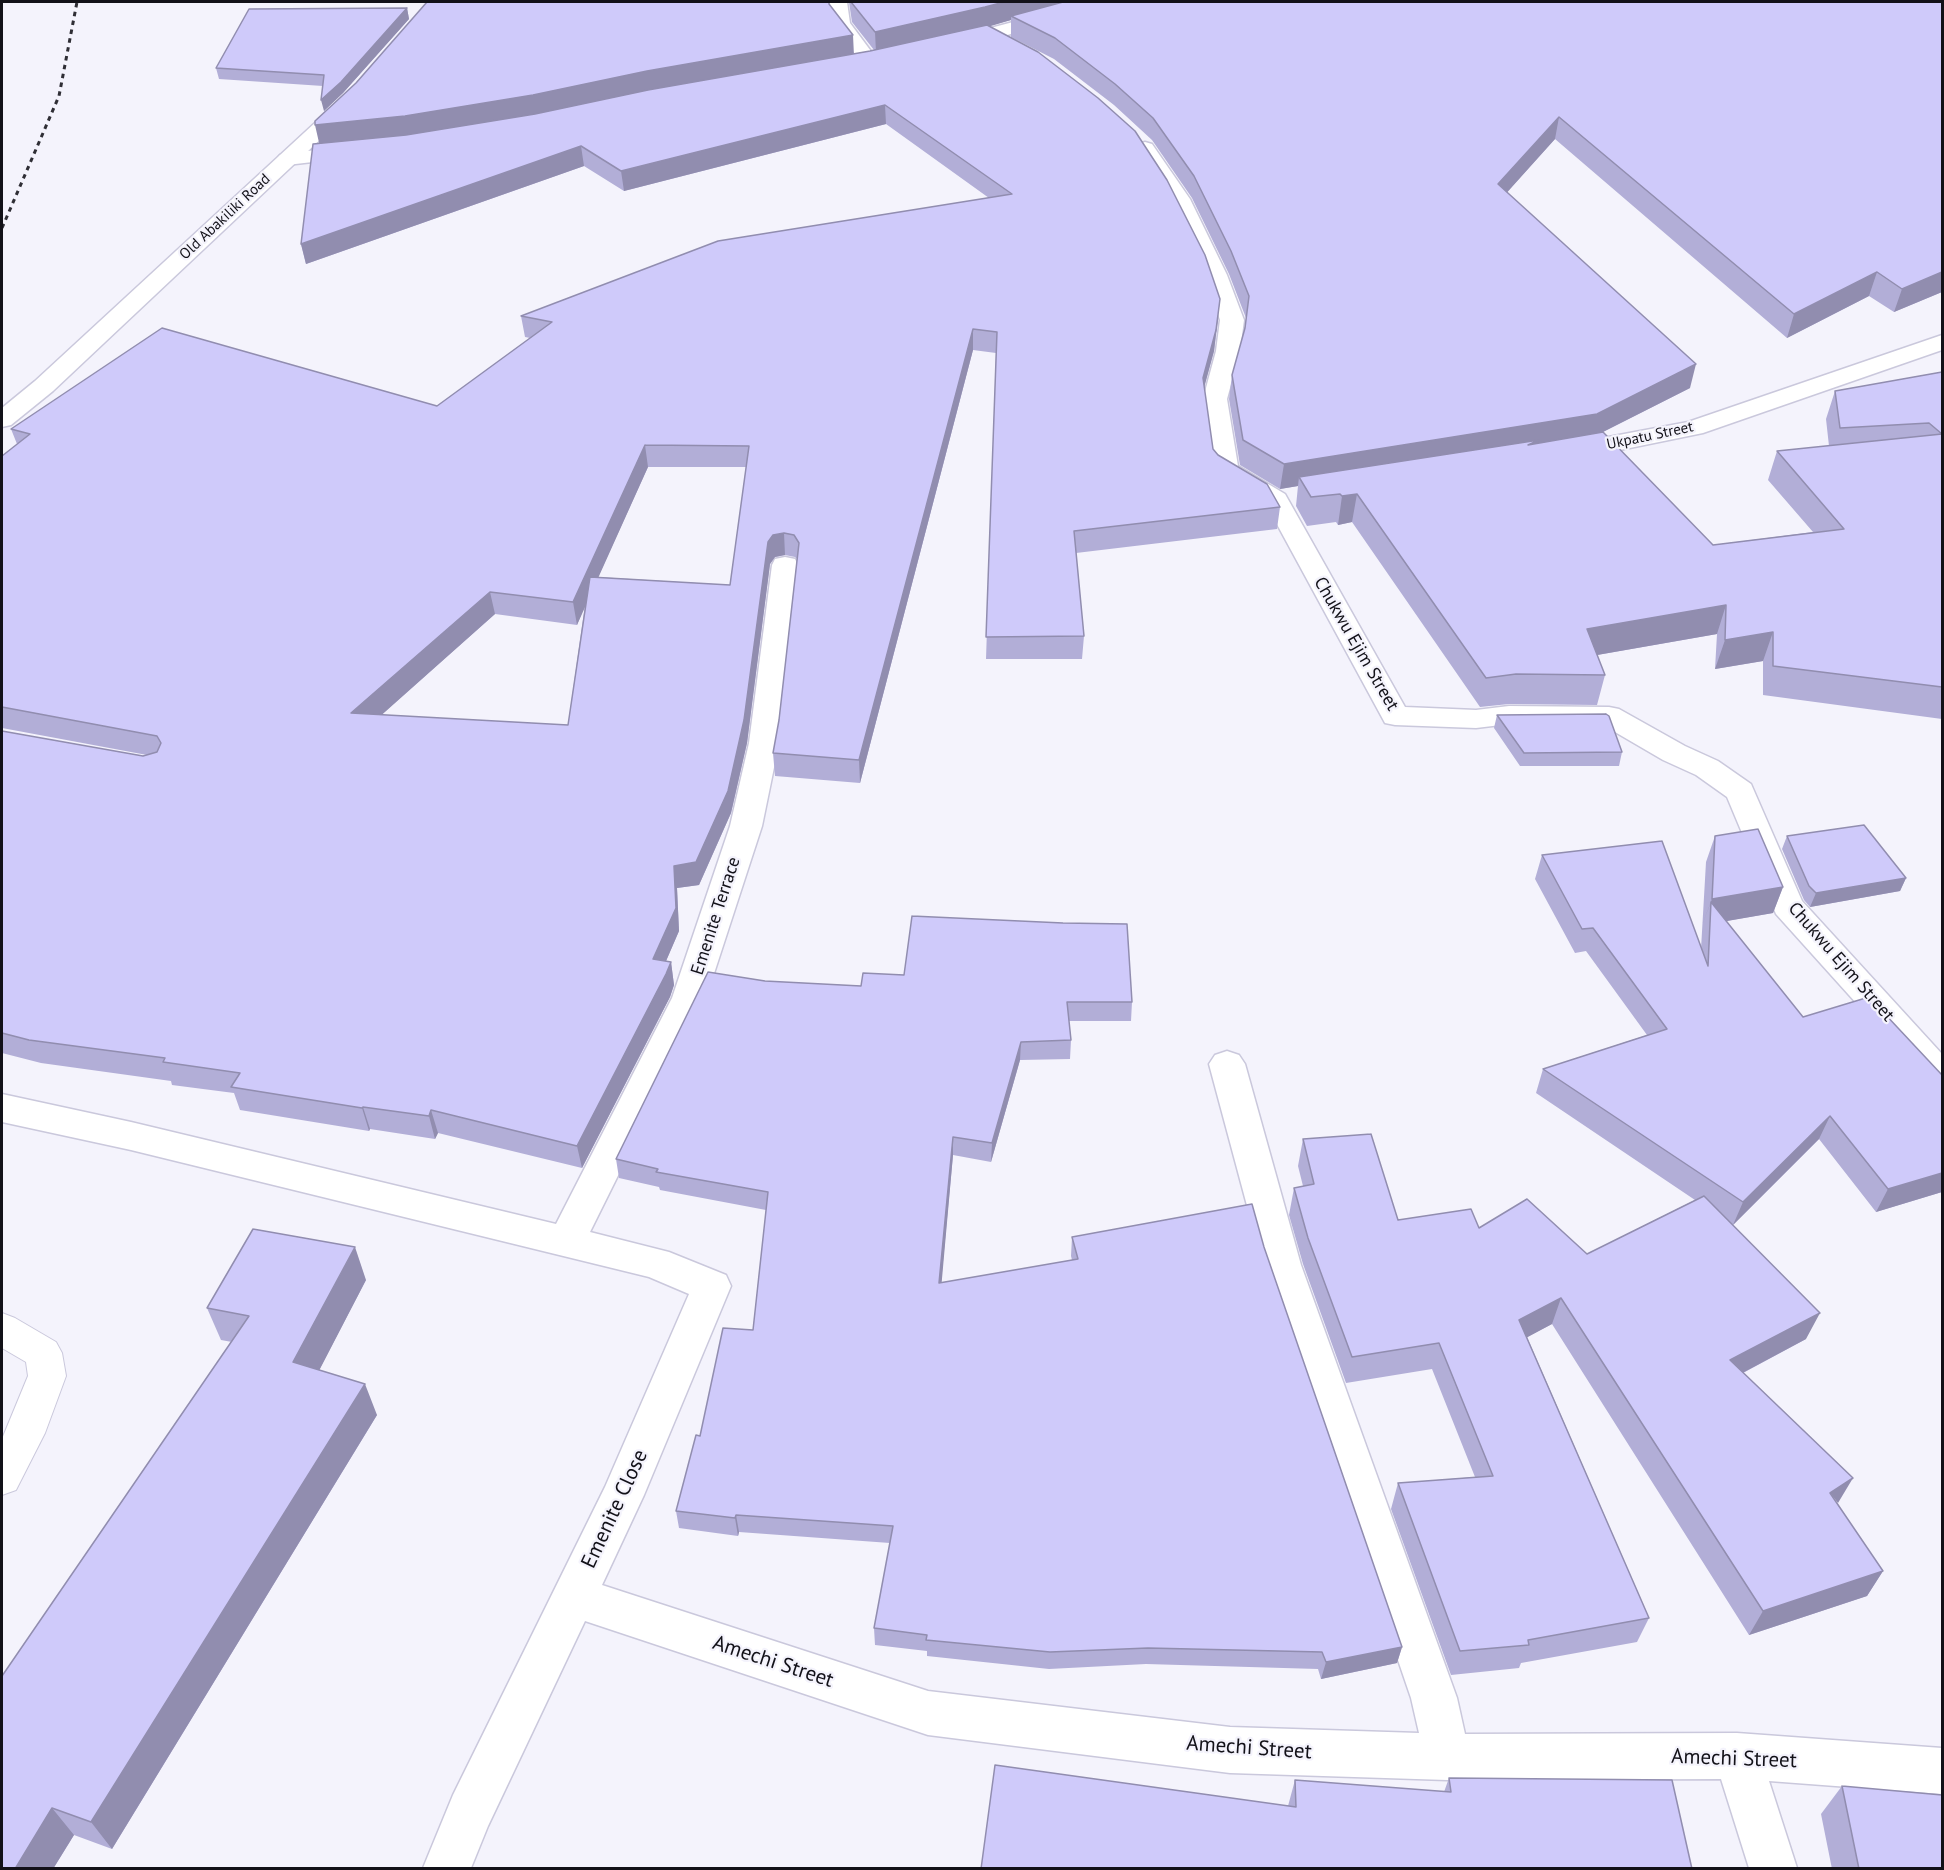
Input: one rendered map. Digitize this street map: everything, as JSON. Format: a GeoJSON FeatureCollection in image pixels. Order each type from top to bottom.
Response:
{"type":"FeatureCollection","features":[{"type":"Feature","properties":{"kind":"street"},"geometry":{"type":"LineString","coordinates":[[838,2],[841,23],[870,62]]}},
{"type":"Feature","properties":{"kind":"street"},"geometry":{"type":"LineString","coordinates":[[936,48],[1053,17],[1094,2]]}},
{"type":"Feature","properties":{"kind":"street"},"geometry":{"type":"LineString","coordinates":[[989,35],[1014,48]]}},
{"type":"Feature","properties":{"kind":"street"},"geometry":{"type":"LineString","coordinates":[[848,65],[892,57]]}},
{"type":"Feature","properties":{"kind":"street","name":"Old Abakiliki Road"},"geometry":{"type":"LineString","coordinates":[[2,420],[44,386],[352,99],[367,82]]}},
{"type":"Feature","properties":{"kind":"street","name":"Chukwu Ejim Street"},"geometry":{"type":"LineString","coordinates":[[1128,131],[1143,145],[1179,199],[1216,275],[1232,320],[1228,351],[1215,399],[1226,470],[1286,497],[1395,716],[1476,719],[1509,715],[1609,716],[1674,753],[1707,768],[1740,791],[1788,906],[1942,1076]]}},
{"type":"Feature","properties":{"kind":"street"},"geometry":{"type":"LineString","coordinates":[[287,159],[376,149]]}},
{"type":"Feature","properties":{"kind":"street","name":"Ukpatu Street"},"geometry":{"type":"LineString","coordinates":[[1547,456],[1694,428],[1916,349],[1942,342]]}},
{"type":"Feature","properties":{"kind":"street"},"geometry":{"type":"LineString","coordinates":[[1916,349],[1942,353]]}},
{"type":"Feature","properties":{"kind":"street"},"geometry":{"type":"LineString","coordinates":[[1916,349],[1942,365]]}},
{"type":"Feature","properties":{"kind":"street","name":"Emenite Terrace"},"geometry":{"type":"LineString","coordinates":[[566,1240],[689,998],[746,826],[764,743],[785,565]]}},
{"type":"Feature","properties":{"kind":"street"},"geometry":{"type":"LineString","coordinates":[[1227,1064],[1282,1265],[1434,1698],[1447,1757]]}},
{"type":"Feature","properties":{"kind":"street"},"geometry":{"type":"LineString","coordinates":[[2,1108],[566,1240]]}},
{"type":"Feature","properties":{"kind":"street","name":"Emenite Close"},"geometry":{"type":"LineString","coordinates":[[447,1869],[470,1812],[624,1495],[712,1286],[655,1263],[566,1240]]}},
{"type":"Feature","properties":{"kind":"street","name":"Amechi Street"},"geometry":{"type":"LineString","coordinates":[[574,1597],[928,1713],[1230,1750],[1447,1757],[1737,1756],[1942,1771]]}},
{"type":"Feature","properties":{"kind":"street"},"geometry":{"type":"LineString","coordinates":[[1737,1756],[1773,1869]]}},
{"type":"Feature","properties":{"kind":"lane"},"geometry":{"type":"LineString","coordinates":[[2,1329],[43,1353],[47,1376],[24,1433],[2,1477]]}},
{"type":"Feature","properties":{"kind":"building"},"geometry":{"type":"Polygon","coordinates":[[[427,2],[829,2],[853,35],[647,71],[533,95],[405,116],[315,125],[315,121],[356,83],[427,2]]]}},
{"type":"Feature","properties":{"kind":"building"},"geometry":{"type":"Polygon","coordinates":[[[851,2],[1004,2],[875,32],[851,2]]]}},
{"type":"Feature","properties":{"kind":"building"},"geometry":{"type":"Polygon","coordinates":[[[1063,2],[1942,2],[1942,272],[1902,289],[1877,272],[1794,314],[1559,117],[1498,184],[1696,364],[1597,414],[1284,464],[1243,440],[1232,375],[1245,328],[1249,296],[1231,251],[1194,176],[1153,118],[1115,84],[1055,38],[1011,16],[1063,2]]]}},
{"type":"Feature","properties":{"kind":"building"},"geometry":{"type":"Polygon","coordinates":[[[407,8],[341,82],[321,100],[324,75],[216,68],[249,9],[407,8]]]}},
{"type":"Feature","properties":{"kind":"building"},"geometry":{"type":"Polygon","coordinates":[[[987,25],[1038,52],[1098,98],[1135,131],[1167,180],[1205,255],[1220,299],[1216,330],[1203,378],[1213,449],[1218,455],[1267,484],[1280,507],[1074,531],[1084,636],[986,637],[997,332],[973,329],[859,760],[773,753],[779,720],[799,543],[794,535],[784,533],[773,535],[768,542],[744,720],[728,791],[696,862],[674,866],[676,908],[653,959],[671,962],[577,1146],[431,1110],[429,1116],[231,1087],[240,1073],[163,1062],[165,1058],[29,1040],[2,1033],[2,731],[143,756],[157,752],[161,743],[157,736],[2,707],[2,456],[30,434],[11,429],[162,328],[437,406],[552,322],[521,316],[718,241],[1012,194],[885,105],[621,171],[581,146],[301,244],[313,144],[406,135],[535,114],[648,90],[870,51],[987,25]],[[645,445],[573,602],[490,592],[351,713],[568,725],[590,577],[730,585],[749,446],[645,445]]]}},
{"type":"Feature","properties":{"kind":"building"},"geometry":{"type":"Polygon","coordinates":[[[1942,372],[1942,434],[1929,423],[1840,428],[1835,391],[1942,372]]]}},
{"type":"Feature","properties":{"kind":"building"},"geometry":{"type":"Polygon","coordinates":[[[1603,432],[1713,545],[1844,529],[1777,451],[1942,434],[1942,687],[1773,666],[1773,632],[1725,640],[1726,605],[1587,629],[1605,675],[1516,674],[1486,678],[1357,494],[1311,497],[1299,477],[1539,440],[1528,445],[1603,432]]]}},
{"type":"Feature","properties":{"kind":"building"},"geometry":{"type":"Polygon","coordinates":[[[1606,714],[1609,716],[1622,752],[1524,753],[1497,715],[1606,714]]]}},
{"type":"Feature","properties":{"kind":"building"},"geometry":{"type":"Polygon","coordinates":[[[1864,825],[1906,878],[1816,893],[1809,886],[1787,836],[1864,825]]]}},
{"type":"Feature","properties":{"kind":"building"},"geometry":{"type":"Polygon","coordinates":[[[1758,829],[1783,887],[1712,899],[1715,836],[1758,829]]]}},
{"type":"Feature","properties":{"kind":"building"},"geometry":{"type":"Polygon","coordinates":[[[1662,841],[1708,966],[1711,902],[1803,1017],[1869,997],[1942,1075],[1942,1173],[1888,1189],[1830,1116],[1743,1202],[1543,1069],[1667,1029],[1593,928],[1582,929],[1542,855],[1662,841]]]}},
{"type":"Feature","properties":{"kind":"building"},"geometry":{"type":"Polygon","coordinates":[[[912,916],[1127,924],[1132,1002],[1067,1002],[1071,1040],[1021,1042],[992,1143],[953,1137],[939,1283],[1078,1259],[1072,1237],[1252,1204],[1264,1247],[1402,1647],[1326,1662],[1322,1652],[1148,1648],[1050,1652],[926,1640],[927,1635],[874,1628],[893,1526],[736,1515],[735,1518],[676,1511],[696,1435],[700,1436],[723,1328],[753,1330],[768,1192],[656,1172],[658,1169],[616,1159],[708,972],[765,981],[861,986],[863,973],[904,975],[912,916]]]}},
{"type":"Feature","properties":{"kind":"building"},"geometry":{"type":"Polygon","coordinates":[[[1371,1134],[1398,1220],[1471,1209],[1479,1228],[1527,1199],[1587,1254],[1704,1196],[1820,1313],[1730,1360],[1853,1478],[1830,1493],[1883,1571],[1763,1611],[1561,1298],[1519,1320],[1649,1618],[1528,1640],[1529,1645],[1460,1651],[1398,1483],[1493,1476],[1439,1343],[1352,1357],[1308,1238],[1294,1188],[1314,1184],[1303,1139],[1371,1134]]]}},
{"type":"Feature","properties":{"kind":"building"},"geometry":{"type":"Polygon","coordinates":[[[253,1229],[355,1247],[293,1362],[365,1384],[91,1822],[52,1808],[15,1869],[2,1869],[2,1676],[249,1316],[207,1308],[253,1229]]]}},
{"type":"Feature","properties":{"kind":"building"},"geometry":{"type":"Polygon","coordinates":[[[995,1765],[1296,1807],[1295,1780],[1451,1792],[1449,1778],[1672,1780],[1692,1869],[981,1869],[995,1765]]]}},
{"type":"Feature","properties":{"kind":"building"},"geometry":{"type":"Polygon","coordinates":[[[1842,1786],[1942,1795],[1942,1869],[1859,1869],[1842,1786]]]}},
{"type":"Feature","properties":{"kind":"railway"},"geometry":{"type":"LineString","coordinates":[[2,228],[59,96],[77,2]]}}]}
